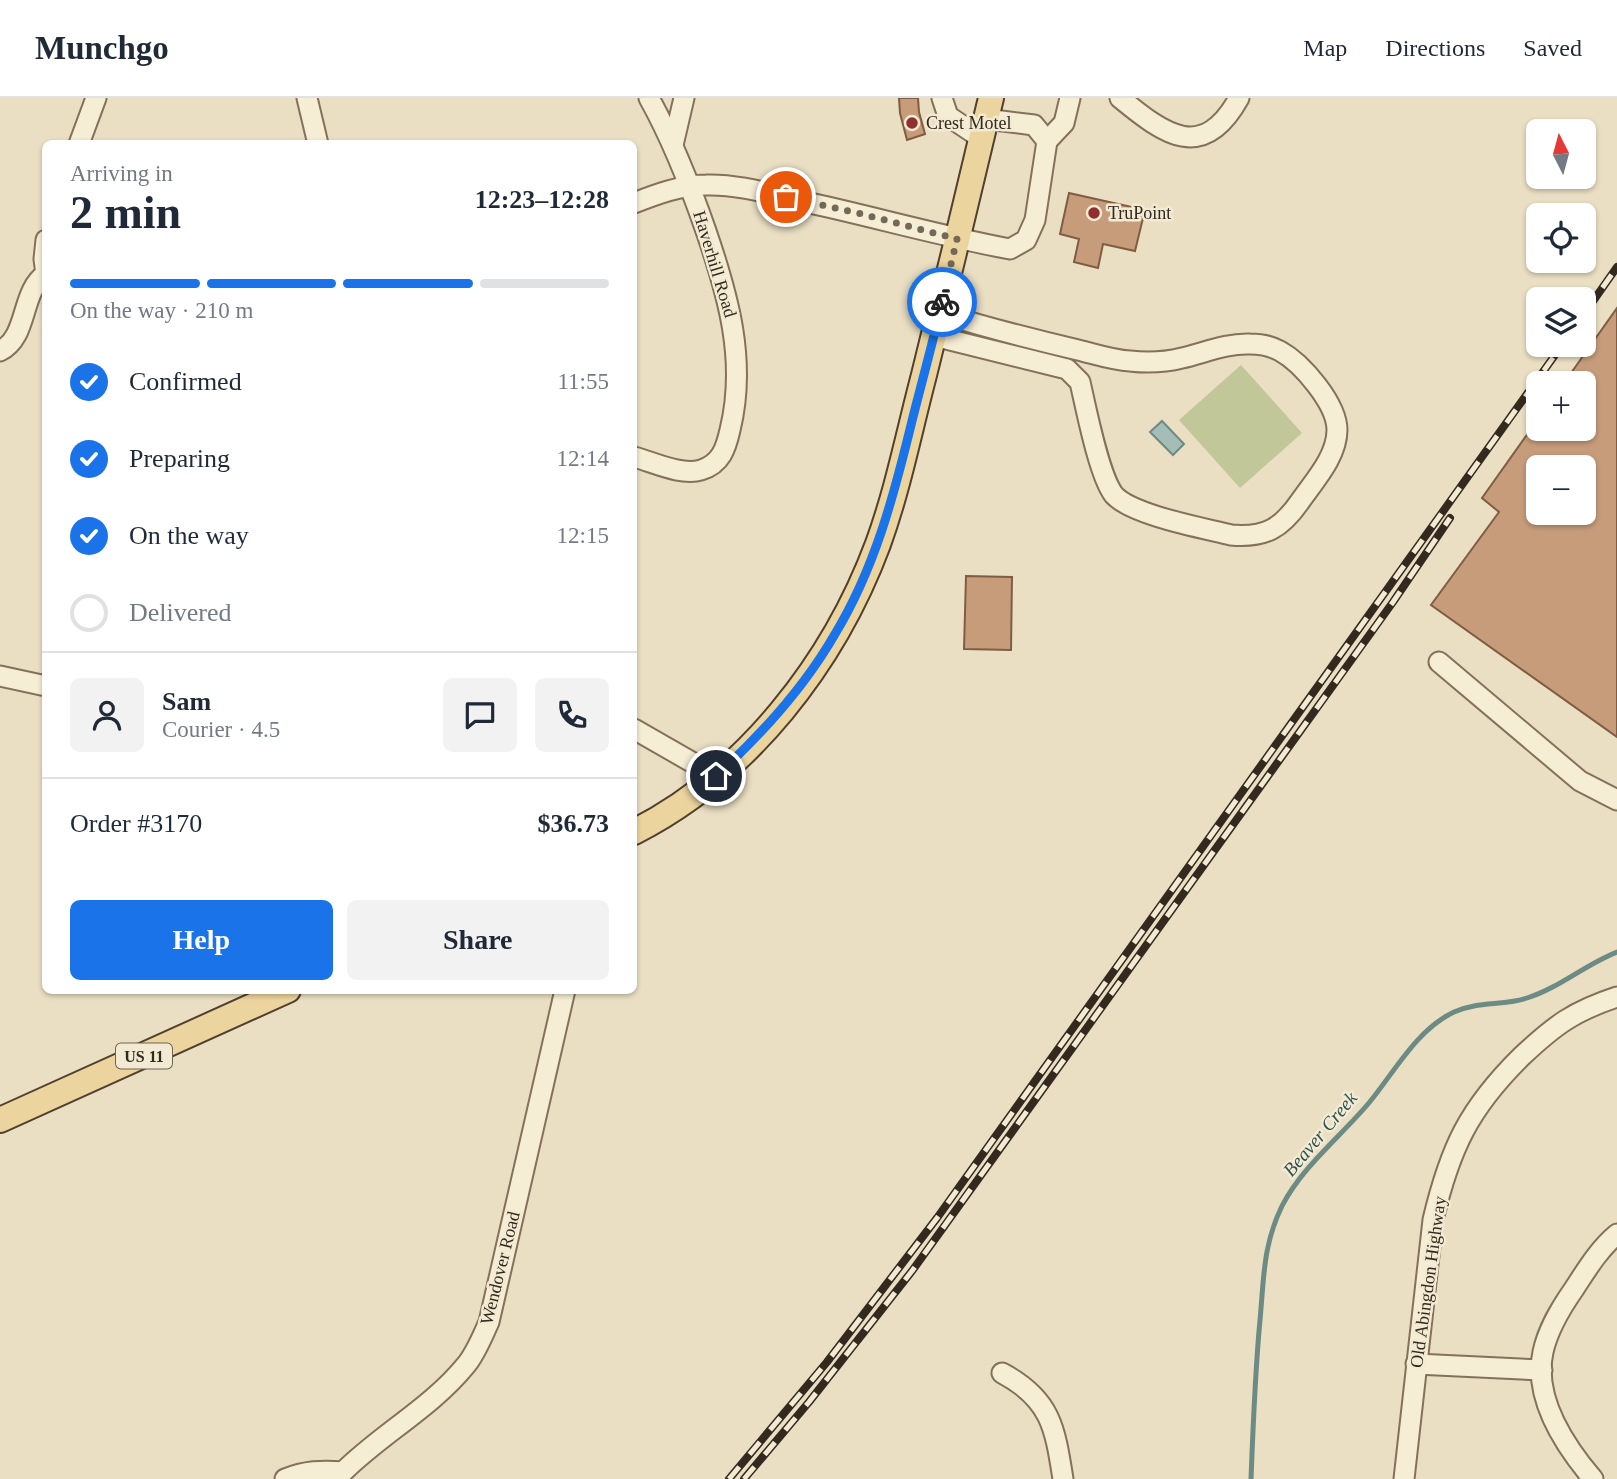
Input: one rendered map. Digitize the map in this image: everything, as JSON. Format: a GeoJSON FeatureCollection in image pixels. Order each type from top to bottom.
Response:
{"type":"FeatureCollection","features":[{"type":"Feature","properties":{"kind":"main road"},"geometry":{"type":"LineString","coordinates":[[637,830],[682,802],[716,776],[789,702],[832,639],[859,589],[890,507],[986,118]]}},
{"type":"Feature","properties":{"kind":"main road","name":"US 11"},"geometry":{"type":"LineString","coordinates":[[0,1120],[279,994]]}},
{"type":"Feature","properties":{"kind":"street"},"geometry":{"type":"LineString","coordinates":[[80,140],[96,98]]}},
{"type":"Feature","properties":{"kind":"street"},"geometry":{"type":"LineString","coordinates":[[307,98],[317,140]]}},
{"type":"Feature","properties":{"kind":"street","name":"Haverhill Road"},"geometry":{"type":"LineString","coordinates":[[637,458],[686,472],[710,467],[723,453],[733,419],[737,382],[733,326],[723,281],[691,186],[649,98]]}},
{"type":"Feature","properties":{"kind":"street"},"geometry":{"type":"LineString","coordinates":[[673,145],[684,98]]}},
{"type":"Feature","properties":{"kind":"street"},"geometry":{"type":"LineString","coordinates":[[942,98],[948,116],[1034,125],[1047,141]]}},
{"type":"Feature","properties":{"kind":"street"},"geometry":{"type":"LineString","coordinates":[[637,202],[663,192],[691,186],[732,185],[862,214],[957,239],[1010,249],[1026,240],[1035,220],[1047,141],[1064,123],[1070,98]]}},
{"type":"Feature","properties":{"kind":"street"},"geometry":{"type":"LineString","coordinates":[[1120,98],[1141,116],[1165,130],[1187,138],[1200,138],[1211,133],[1239,98]]}},
{"type":"Feature","properties":{"kind":"street"},"geometry":{"type":"LineString","coordinates":[[0,351],[12,341],[36,282],[42,277]]}},
{"type":"Feature","properties":{"kind":"street"},"geometry":{"type":"LineString","coordinates":[[937,324],[1018,336],[1128,361],[1180,359],[1215,349],[1247,344],[1279,349],[1292,358],[1330,403],[1336,423],[1335,444],[1328,462],[1290,516],[1263,534],[1247,537],[1231,535],[1137,510],[1113,494],[1105,479],[1080,382],[1074,374],[1067,369],[937,324]]}},
{"type":"Feature","properties":{"kind":"street"},"geometry":{"type":"LineString","coordinates":[[1439,662],[1580,781],[1617,800]]}},
{"type":"Feature","properties":{"kind":"street"},"geometry":{"type":"LineString","coordinates":[[0,676],[42,684]]}},
{"type":"Feature","properties":{"kind":"street"},"geometry":{"type":"LineString","coordinates":[[637,731],[716,776]]}},
{"type":"Feature","properties":{"kind":"street","name":"Wendover Road"},"geometry":{"type":"LineString","coordinates":[[285,1479],[324,1470],[340,1476],[366,1449],[450,1383],[478,1348],[489,1322],[564,994]]}},
{"type":"Feature","properties":{"kind":"street","name":"Old Abingdon Highway"},"geometry":{"type":"LineString","coordinates":[[1404,1479],[1433,1220],[1453,1150],[1467,1122],[1492,1086],[1546,1033],[1588,1006],[1617,997]]}},
{"type":"Feature","properties":{"kind":"street"},"geometry":{"type":"LineString","coordinates":[[1593,1479],[1551,1415],[1544,1394],[1542,1354],[1549,1331],[1560,1310],[1592,1260],[1617,1234]]}},
{"type":"Feature","properties":{"kind":"street"},"geometry":{"type":"LineString","coordinates":[[1416,1364],[1542,1370]]}},
{"type":"Feature","properties":{"kind":"street"},"geometry":{"type":"LineString","coordinates":[[1002,1373],[1021,1383],[1044,1407],[1052,1423],[1063,1479]]}},
{"type":"Feature","properties":{"kind":"green space"},"geometry":{"type":"Polygon","coordinates":[[[1241,365],[1302,433],[1240,488],[1179,420],[1241,365]]]}},
{"type":"Feature","properties":{"kind":"water"},"geometry":{"type":"Polygon","coordinates":[[[1162,421],[1184,444],[1173,455],[1150,432],[1162,421]]]}},
{"type":"Feature","properties":{"kind":"building","name":"Crest Motel"},"geometry":{"type":"Polygon","coordinates":[[[899,98],[918,98],[925,134],[907,140],[899,98]]]}},
{"type":"Feature","properties":{"kind":"building"},"geometry":{"type":"Polygon","coordinates":[[[1069,193],[1145,210],[1135,251],[1103,244],[1098,268],[1074,262],[1079,239],[1060,234],[1069,193]]]}},
{"type":"Feature","properties":{"kind":"building"},"geometry":{"type":"Polygon","coordinates":[[[1617,308],[1617,737],[1431,605],[1499,512],[1482,498],[1526,436],[1526,441],[1596,441],[1596,371],[1572,371],[1582,357],[1596,357],[1596,338],[1617,308]]]}},
{"type":"Feature","properties":{"kind":"building"},"geometry":{"type":"Polygon","coordinates":[[[966,576],[1012,577],[1011,650],[964,649],[966,576]]]}},
{"type":"Feature","properties":{"kind":"waterway","name":"Beaver Creek"},"geometry":{"type":"LineString","coordinates":[[1251,1479],[1265,1261],[1276,1220],[1290,1192],[1311,1165],[1368,1104],[1406,1053],[1440,1020],[1463,1009],[1539,994],[1617,952]]}},
{"type":"Feature","properties":{"kind":"railway"},"geometry":{"type":"LineString","coordinates":[[1596,297],[1617,267]]}},
{"type":"Feature","properties":{"kind":"railway"},"geometry":{"type":"LineString","coordinates":[[729,1479],[827,1362],[937,1218],[1554,357]]}},
{"type":"Feature","properties":{"kind":"railway"},"geometry":{"type":"LineString","coordinates":[[744,1479],[809,1402],[912,1271],[1393,602],[1450,518]]}},
{"type":"Feature","properties":{"kind":"way so far"},"geometry":{"type":"LineString","coordinates":[[786,197],[957,239],[942,302]]}},
{"type":"Feature","properties":{"kind":"place","name":"Crest Motel"},"geometry":{"type":"Point","coordinates":[912,123]}},
{"type":"Feature","properties":{"kind":"place","name":"TruPoint"},"geometry":{"type":"Point","coordinates":[1094,213]}},
{"type":"Feature","properties":{"kind":"route"},"geometry":{"type":"LineString","coordinates":[[716,776],[789,702],[817,664],[859,589],[890,507],[942,302]]}}]}
